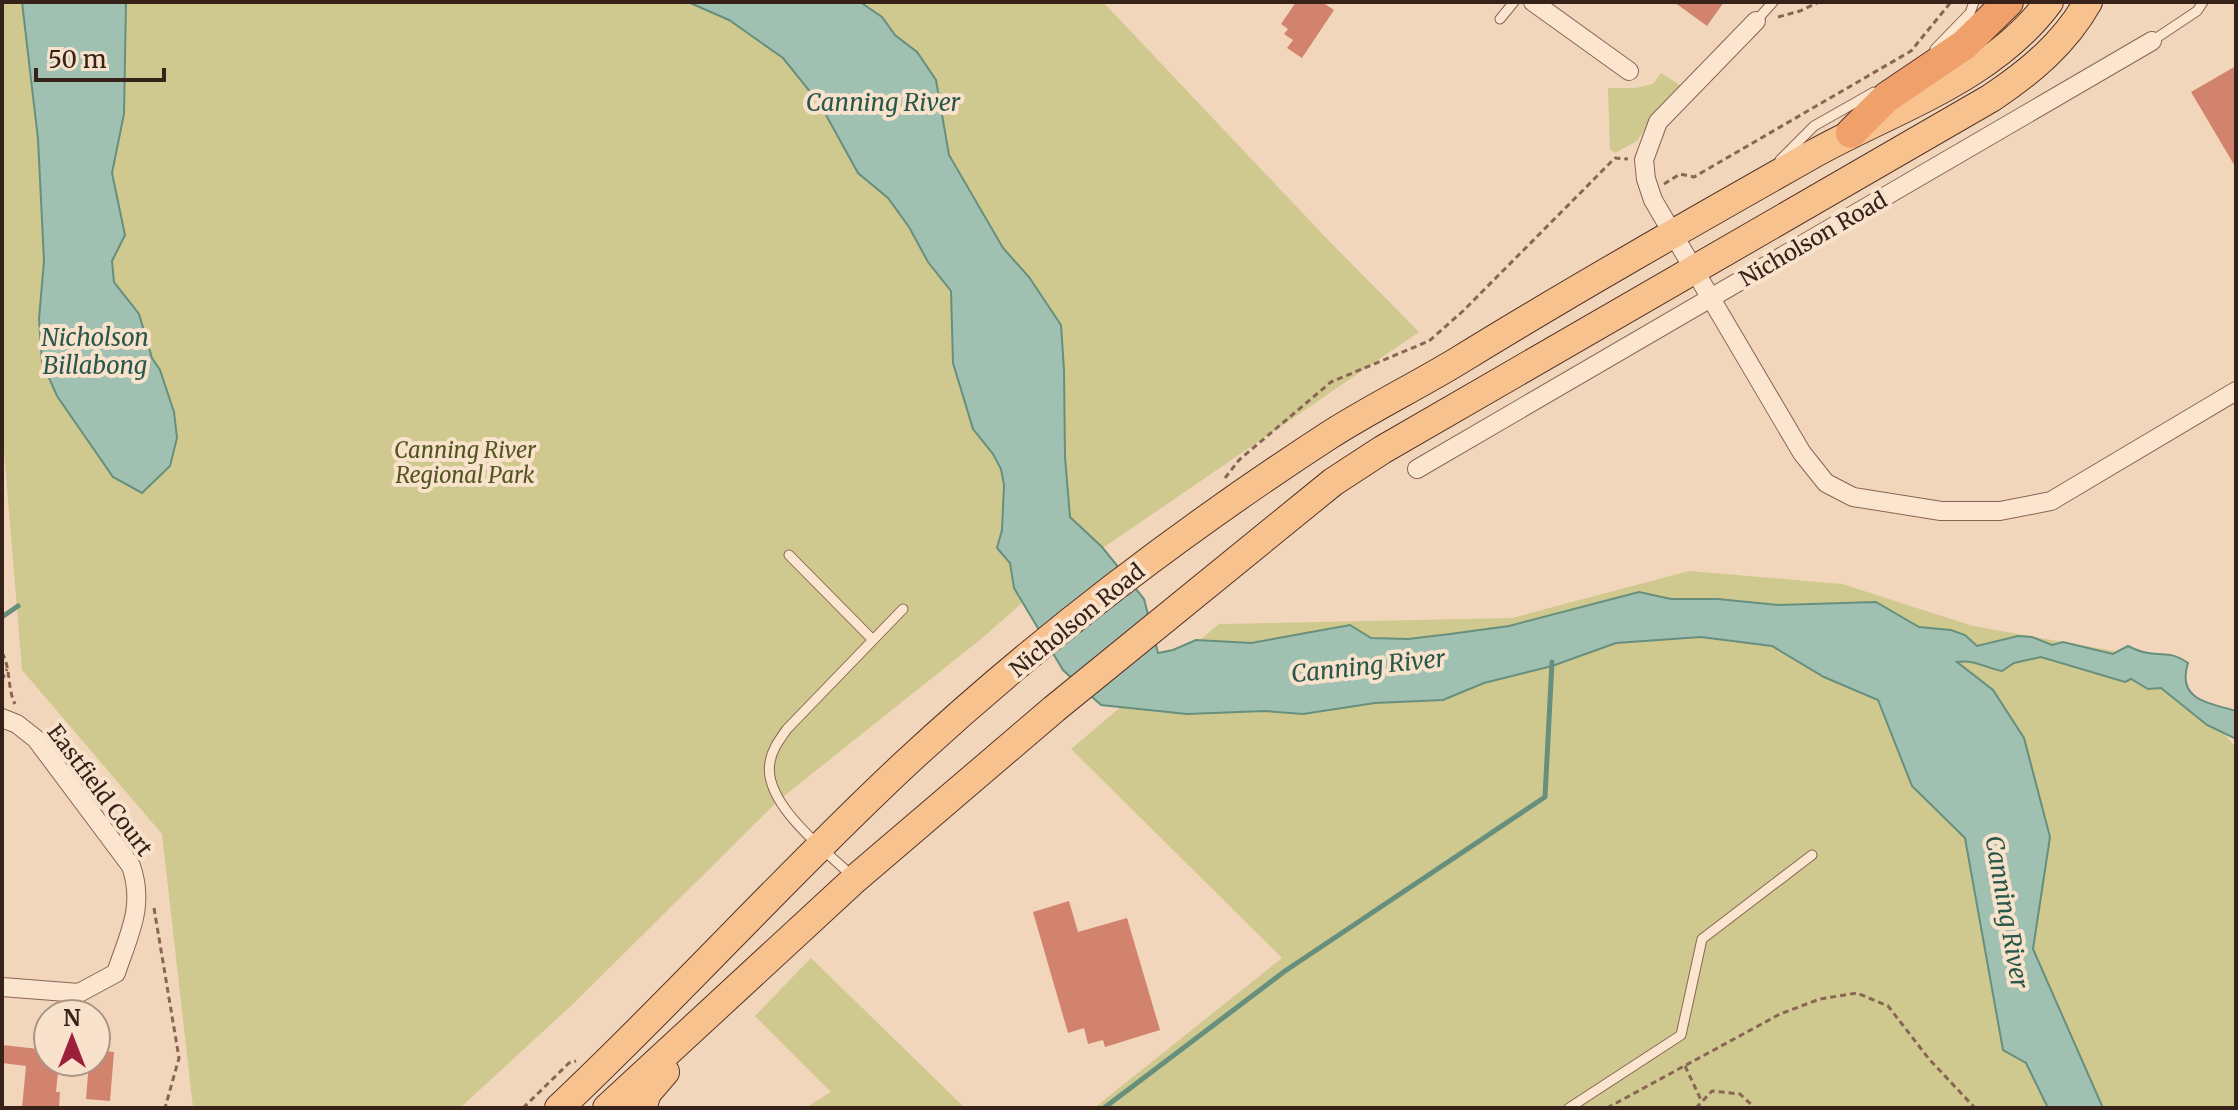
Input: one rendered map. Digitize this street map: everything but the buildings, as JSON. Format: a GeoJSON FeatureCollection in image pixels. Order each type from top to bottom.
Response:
{"type":"FeatureCollection","features":[{"type":"Feature","properties":{"kind":"highway"},"geometry":{"type":"LineString","coordinates":[[1851,133],[1887,97],[1964,45],[2008,2]]}},
{"type":"Feature","properties":{"kind":"main road","name":"Nicholson Road"},"geometry":{"type":"LineString","coordinates":[[559,1108],[907,763],[1095,603],[1197,527],[1330,435],[1749,190],[1851,133],[1898,114],[1992,58],[2031,26],[2049,2]]}},
{"type":"Feature","properties":{"kind":"main road","name":"Nicholson Road"},"geometry":{"type":"LineString","coordinates":[[607,1108],[855,879],[1054,709],[1333,482],[1382,450],[1904,150],[2024,76],[2062,40],[2088,2]]}},
{"type":"Feature","properties":{"kind":"main road"},"geometry":{"type":"LineString","coordinates":[[642,1108],[647,1093],[691,1048],[705,1018]]}},
{"type":"Feature","properties":{"kind":"main road"},"geometry":{"type":"LineString","coordinates":[[589,1108],[588,1096],[594,1075]]}},
{"type":"Feature","properties":{"kind":"street"},"geometry":{"type":"LineString","coordinates":[[1533,2],[1629,71]]}},
{"type":"Feature","properties":{"kind":"street"},"geometry":{"type":"LineString","coordinates":[[1756,21],[1658,122],[1644,160],[1646,179],[1673,234],[1802,453],[1826,483],[1853,497],[1941,511],[2000,511],[2051,501],[2236,391]]}},
{"type":"Feature","properties":{"kind":"street","name":"Nicholson Road"},"geometry":{"type":"LineString","coordinates":[[1417,469],[2152,41]]}},
{"type":"Feature","properties":{"kind":"street","name":"Eastfield Court"},"geometry":{"type":"LineString","coordinates":[[2,718],[17,724],[36,739],[131,866],[138,885],[138,906],[116,973],[79,993],[2,987]]}},
{"type":"Feature","properties":{"kind":"lane"},"geometry":{"type":"LineString","coordinates":[[1500,19],[1514,2]]}},
{"type":"Feature","properties":{"kind":"lane"},"geometry":{"type":"LineString","coordinates":[[1756,21],[1773,2]]}},
{"type":"Feature","properties":{"kind":"lane"},"geometry":{"type":"LineString","coordinates":[[1749,190],[1814,126],[1867,97],[1933,52],[1970,13],[1974,2]]}},
{"type":"Feature","properties":{"kind":"lane","name":"Nicholson Road"},"geometry":{"type":"LineString","coordinates":[[2152,41],[2197,11],[2203,2]]}},
{"type":"Feature","properties":{"kind":"lane"},"geometry":{"type":"LineString","coordinates":[[789,555],[873,640]]}},
{"type":"Feature","properties":{"kind":"lane"},"geometry":{"type":"LineString","coordinates":[[855,879],[779,800],[770,782],[769,763],[787,729],[903,609]]}},
{"type":"Feature","properties":{"kind":"lane"},"geometry":{"type":"LineString","coordinates":[[1569,1108],[1681,1035],[1702,939],[1812,855]]}},
{"type":"Feature","properties":{"kind":"path"},"geometry":{"type":"LineString","coordinates":[[1756,21],[1787,16],[1819,2]]}},
{"type":"Feature","properties":{"kind":"path"},"geometry":{"type":"LineString","coordinates":[[1650,192],[1680,174],[1694,177],[1911,51],[1951,2]]}},
{"type":"Feature","properties":{"kind":"path"},"geometry":{"type":"LineString","coordinates":[[1223,481],[1239,460],[1331,382],[1429,341],[1463,311],[1615,158]]}},
{"type":"Feature","properties":{"kind":"path"},"geometry":{"type":"LineString","coordinates":[[2,680],[7,669]]}},
{"type":"Feature","properties":{"kind":"path"},"geometry":{"type":"LineString","coordinates":[[1607,1108],[1780,1014],[1820,999],[1857,993],[1888,1006],[1929,1059],[1975,1108]]}},
{"type":"Feature","properties":{"kind":"path"},"geometry":{"type":"LineString","coordinates":[[1685,1066],[1702,1103]]}},
{"type":"Feature","properties":{"kind":"path"},"geometry":{"type":"LineString","coordinates":[[1696,1108],[1712,1091],[1740,1094],[1755,1108]]}},
{"type":"Feature","properties":{"kind":"path"},"geometry":{"type":"LineString","coordinates":[[523,1108],[531,1100],[538,1108]]}},
{"type":"Feature","properties":{"kind":"green space","name":"Canning River Regional Park"},"geometry":{"type":"Polygon","coordinates":[[[2,2],[1103,2],[1419,332],[1022,603],[779,800],[573,1004],[460,1108],[193,1108],[162,834],[22,670],[2,427],[2,2]]]}},
{"type":"Feature","properties":{"kind":"green space"},"geometry":{"type":"Polygon","coordinates":[[[1661,73],[1683,87],[1656,113],[1637,141],[1615,153],[1610,149],[1608,88],[1636,88],[1653,84],[1661,73]]]}},
{"type":"Feature","properties":{"kind":"green space"},"geometry":{"type":"Polygon","coordinates":[[[1689,571],[1842,584],[1973,626],[2120,652],[2181,681],[2236,748],[2236,1108],[1094,1108],[1282,958],[1071,749],[1219,624],[1512,618],[1689,571]]]}},
{"type":"Feature","properties":{"kind":"green space"},"geometry":{"type":"Polygon","coordinates":[[[811,958],[965,1108],[805,1108],[831,1092],[755,1016],[811,958]]]}},
{"type":"Feature","properties":{"kind":"water","name":"Nicholson Billabong"},"geometry":{"type":"Polygon","coordinates":[[[22,2],[126,2],[124,114],[112,173],[125,235],[112,261],[114,282],[139,314],[152,358],[160,370],[174,412],[177,438],[170,466],[142,493],[113,477],[57,396],[42,362],[39,319],[44,261],[38,139],[22,2]]]}},
{"type":"Feature","properties":{"kind":"water","name":"Canning River"},"geometry":{"type":"Polygon","coordinates":[[[688,2],[860,2],[882,17],[895,35],[917,52],[936,80],[949,155],[1003,248],[1029,277],[1061,325],[1070,517],[1102,547],[1144,599],[1158,653],[1196,640],[1251,643],[1350,625],[1371,638],[1408,639],[1450,634],[1509,626],[1639,592],[1671,599],[1718,599],[1778,605],[1876,602],[1919,627],[1951,630],[1965,635],[1977,646],[2018,636],[2032,637],[2052,645],[2063,642],[2113,654],[2128,646],[2145,653],[2172,655],[2188,663],[2187,685],[2197,698],[2236,711],[2236,739],[2207,725],[2161,688],[2148,689],[2131,679],[2125,682],[2041,657],[2014,663],[2002,671],[1957,662],[1993,690],[2024,738],[2050,837],[2033,949],[2103,1108],[2048,1108],[2026,1063],[2003,1050],[1965,838],[1912,786],[1878,700],[1824,677],[1772,646],[1701,637],[1616,643],[1552,666],[1484,683],[1443,700],[1375,703],[1303,714],[1265,711],[1187,714],[1101,705],[1063,670],[1014,588],[1010,563],[997,548],[1002,530],[1004,485],[1001,469],[993,454],[973,429],[953,363],[951,291],[928,262],[909,227],[888,198],[858,173],[820,104],[783,58],[729,20],[688,2]]]}},
{"type":"Feature","properties":{"kind":"waterway"},"geometry":{"type":"LineString","coordinates":[[2,617],[18,606]]}},
{"type":"Feature","properties":{"kind":"waterway"},"geometry":{"type":"LineString","coordinates":[[1104,1108],[1285,971],[1545,797],[1552,662]]}}]}
